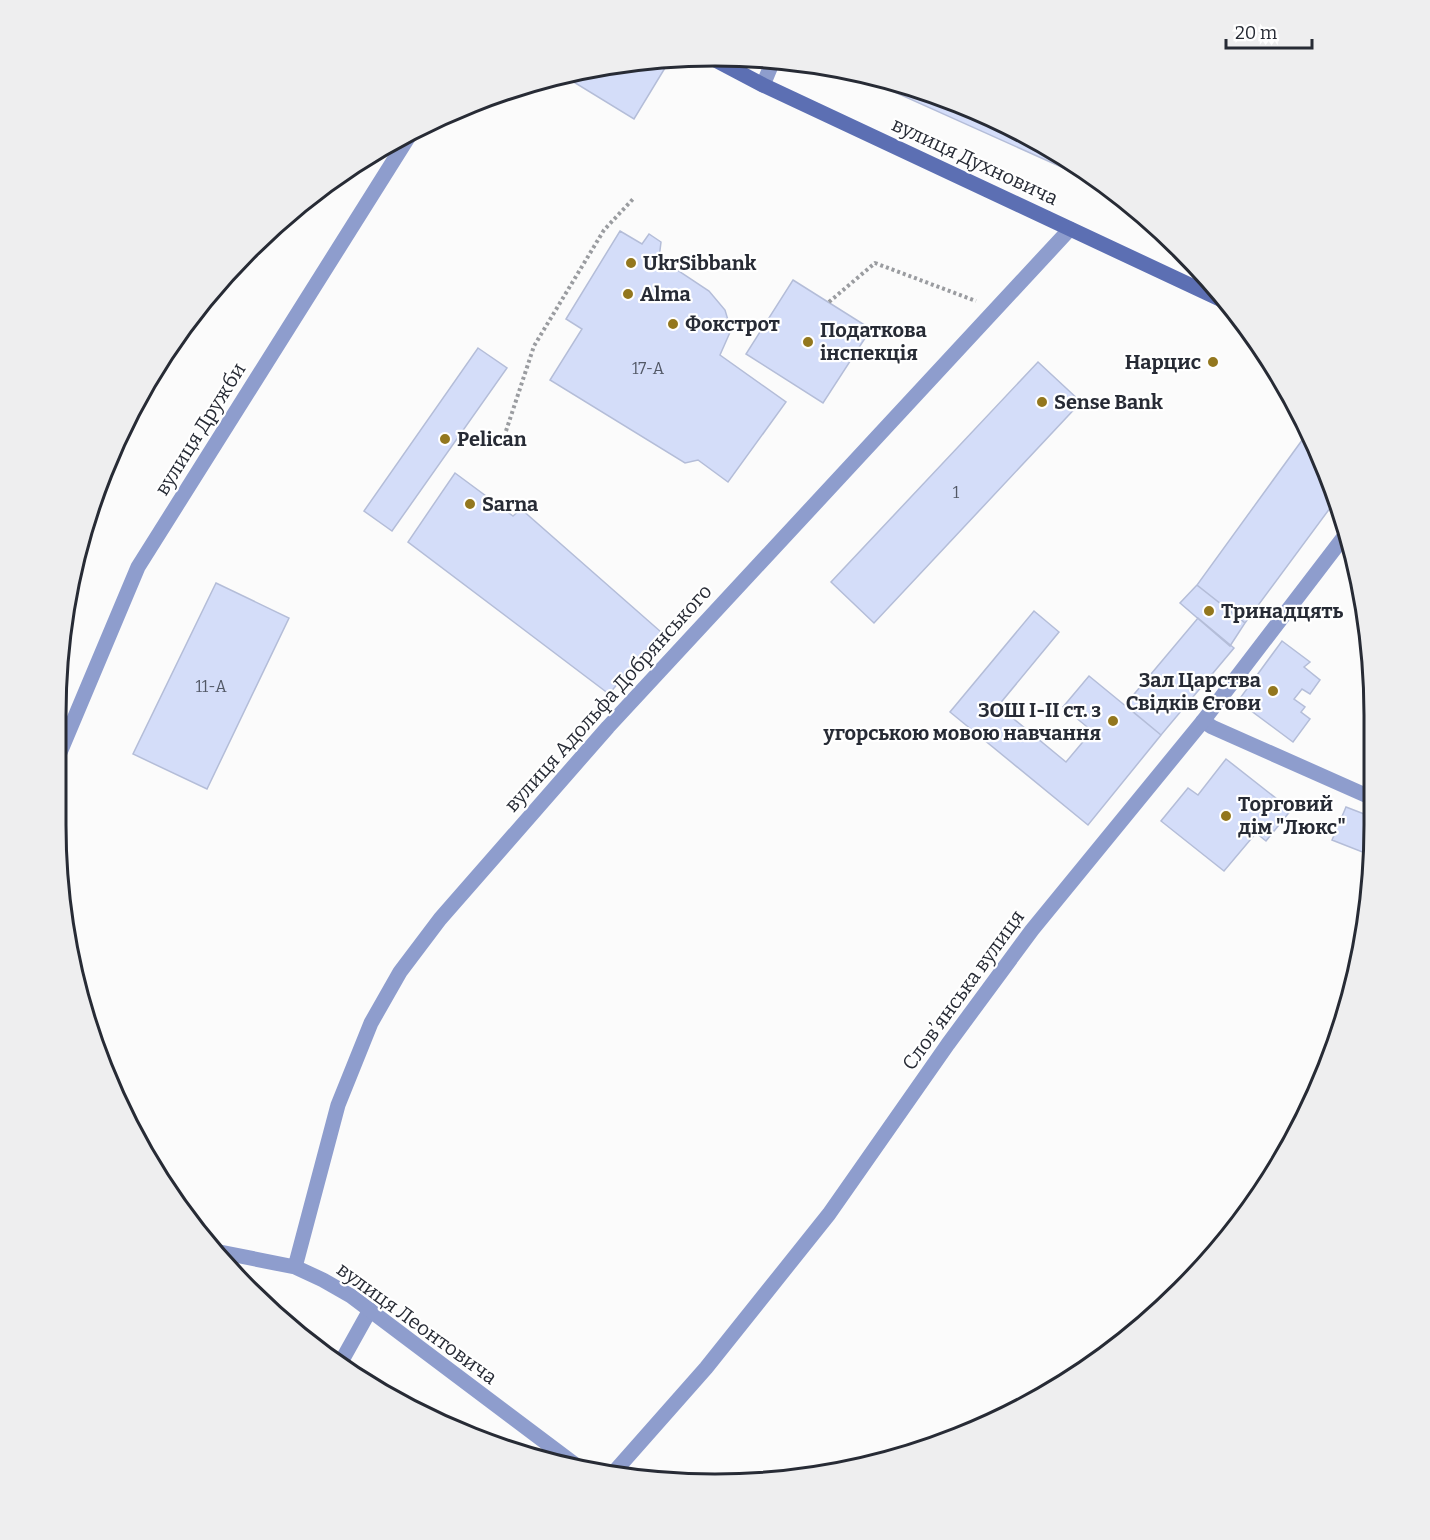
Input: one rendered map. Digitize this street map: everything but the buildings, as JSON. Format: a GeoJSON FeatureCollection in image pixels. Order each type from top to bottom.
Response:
{"type":"FeatureCollection","features":[{"type":"Feature","properties":{"kind":"main road","name":"вулиця Духновича"},"geometry":{"type":"LineString","coordinates":[[728,66],[1209,294]]}},
{"type":"Feature","properties":{"kind":"street"},"geometry":{"type":"LineString","coordinates":[[763,85],[770,68]]}},
{"type":"Feature","properties":{"kind":"street","name":"вулиця Дружби"},"geometry":{"type":"LineString","coordinates":[[66,738],[138,567],[403,146]]}},
{"type":"Feature","properties":{"kind":"street","name":"вулиця Адольфа Добрянського"},"geometry":{"type":"LineString","coordinates":[[295,1267],[338,1106],[371,1023],[400,972],[440,919],[608,727],[1070,229]]}},
{"type":"Feature","properties":{"kind":"street","name":"Словʼянська вулиця"},"geometry":{"type":"LineString","coordinates":[[619,1466],[706,1368],[821,1223],[1032,930],[1203,721],[1340,541]]}},
{"type":"Feature","properties":{"kind":"street"},"geometry":{"type":"LineString","coordinates":[[1203,721],[1364,794]]}},
{"type":"Feature","properties":{"kind":"street","name":"вулиця Леонтовича"},"geometry":{"type":"LineString","coordinates":[[227,1253],[295,1267],[323,1280],[369,1310],[564,1456]]}},
{"type":"Feature","properties":{"kind":"street"},"geometry":{"type":"LineString","coordinates":[[344,1357],[369,1310]]}},
{"type":"Feature","properties":{"kind":"path"},"geometry":{"type":"LineString","coordinates":[[506,431],[534,346],[604,230],[633,199]]}},
{"type":"Feature","properties":{"kind":"path"},"geometry":{"type":"LineString","coordinates":[[829,302],[875,262],[958,295],[997,307]]}},
{"type":"Feature","properties":{"kind":"place","name":"UkrSibbank"},"geometry":{"type":"Point","coordinates":[631,263]}},
{"type":"Feature","properties":{"kind":"place","name":"Alma"},"geometry":{"type":"Point","coordinates":[628,294]}},
{"type":"Feature","properties":{"kind":"place","name":"Фокстрот"},"geometry":{"type":"Point","coordinates":[673,324]}},
{"type":"Feature","properties":{"kind":"place","name":"Податкова інспекція"},"geometry":{"type":"Point","coordinates":[808,342]}},
{"type":"Feature","properties":{"kind":"place","name":"Нарцис"},"geometry":{"type":"Point","coordinates":[1213,362]}},
{"type":"Feature","properties":{"kind":"place","name":"Sense Bank"},"geometry":{"type":"Point","coordinates":[1042,402]}},
{"type":"Feature","properties":{"kind":"place","name":"Pelican"},"geometry":{"type":"Point","coordinates":[445,439]}},
{"type":"Feature","properties":{"kind":"place","name":"Sarna"},"geometry":{"type":"Point","coordinates":[470,504]}},
{"type":"Feature","properties":{"kind":"place","name":"Тринадцять"},"geometry":{"type":"Point","coordinates":[1209,611]}},
{"type":"Feature","properties":{"kind":"place","name":"Зал Царства Свідків Єгови"},"geometry":{"type":"Point","coordinates":[1273,691]}},
{"type":"Feature","properties":{"kind":"place","name":"ЗОШ І-ІІ ст. з угорською мовою навчання"},"geometry":{"type":"Point","coordinates":[1113,721]}},
{"type":"Feature","properties":{"kind":"place","name":"Торговий дім \"Люкс\""},"geometry":{"type":"Point","coordinates":[1226,816]}}]}
